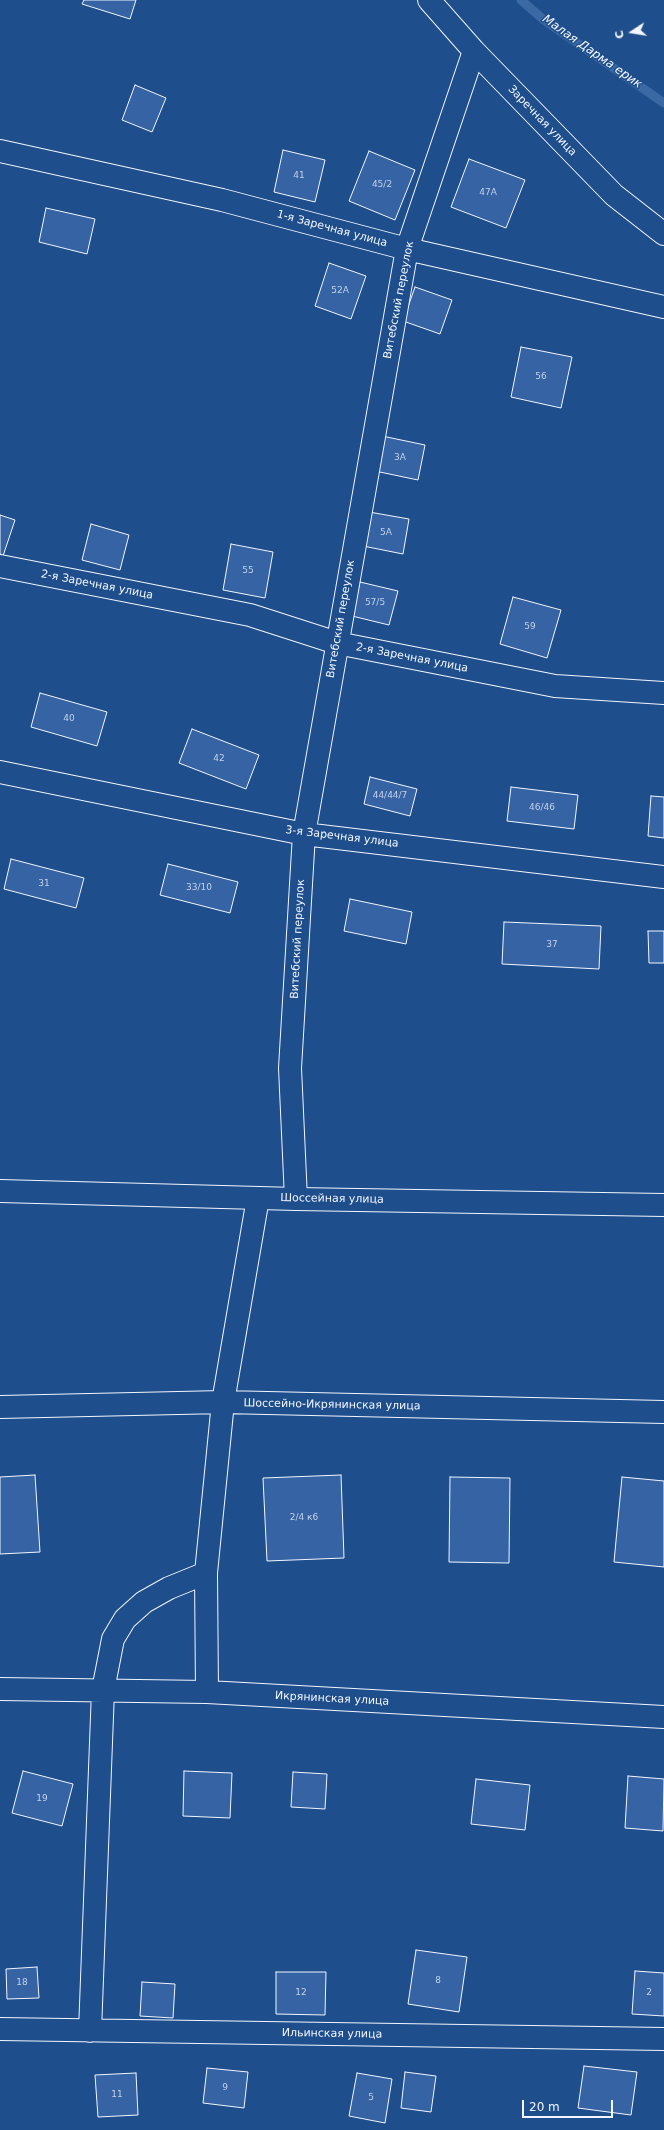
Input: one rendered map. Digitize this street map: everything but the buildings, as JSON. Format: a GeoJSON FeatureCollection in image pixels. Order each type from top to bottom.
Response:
{"type":"FeatureCollection","features":[{"type":"Feature","properties":{"kind":"street","name":"Заречная улица"},"geometry":{"type":"LineString","coordinates":[[428,0],[474,51],[614,195],[664,234]]}},
{"type":"Feature","properties":{"kind":"street","name":"Витебский переулок"},"geometry":{"type":"LineString","coordinates":[[296,1199],[290,1068],[304,834],[407,249],[474,51]]}},
{"type":"Feature","properties":{"kind":"street","name":"1-я Заречная улица"},"geometry":{"type":"LineString","coordinates":[[0,151],[222,200],[407,249],[664,308]]}},
{"type":"Feature","properties":{"kind":"street","name":"2-я Заречная улица"},"geometry":{"type":"LineString","coordinates":[[0,566],[250,615],[337,643],[554,686],[664,694]]}},
{"type":"Feature","properties":{"kind":"street","name":"3-я Заречная улица"},"geometry":{"type":"LineString","coordinates":[[0,772],[304,834],[664,876]]}},
{"type":"Feature","properties":{"kind":"street","name":"Шоссейная улица"},"geometry":{"type":"LineString","coordinates":[[0,1191],[296,1199],[664,1205]]}},
{"type":"Feature","properties":{"kind":"street"},"geometry":{"type":"LineString","coordinates":[[207,1692],[206,1573],[223,1402],[258,1198]]}},
{"type":"Feature","properties":{"kind":"street","name":"Шоссейно-Икрянинская улица"},"geometry":{"type":"LineString","coordinates":[[0,1407],[223,1402],[664,1412]]}},
{"type":"Feature","properties":{"kind":"street"},"geometry":{"type":"LineString","coordinates":[[90,2031],[103,1690],[113,1639],[125,1619],[144,1602],[169,1588],[206,1573]]}},
{"type":"Feature","properties":{"kind":"street","name":"Икрянинская улица"},"geometry":{"type":"LineString","coordinates":[[0,1689],[207,1692],[664,1717]]}},
{"type":"Feature","properties":{"kind":"street","name":"Ильинская улица"},"geometry":{"type":"LineString","coordinates":[[0,2029],[664,2039]]}},
{"type":"Feature","properties":{"kind":"waterway","name":"Малая Дарма ерик"},"geometry":{"type":"LineString","coordinates":[[521,0],[544,20],[664,103]]}}]}
